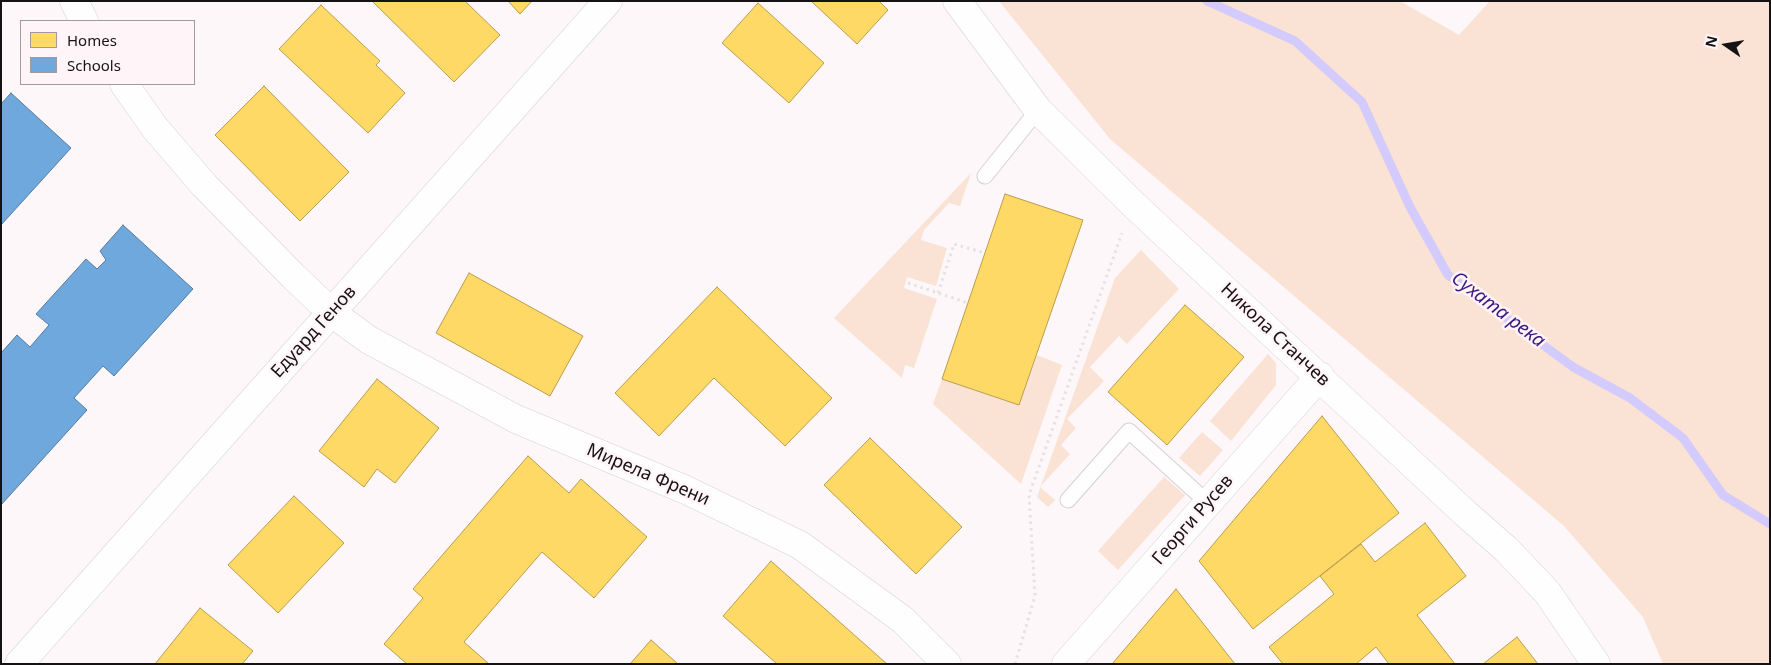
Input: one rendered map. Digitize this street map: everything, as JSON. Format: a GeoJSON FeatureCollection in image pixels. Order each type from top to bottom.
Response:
{"type":"FeatureCollection","features":[{"type":"Feature","properties":{"kind":"street"},"geometry":{"type":"LineString","coordinates":[[74,1],[84,20]]}},
{"type":"Feature","properties":{"kind":"street","name":"Едуард Генов"},"geometry":{"type":"LineString","coordinates":[[20,664],[608,1]]}},
{"type":"Feature","properties":{"kind":"street","name":"Никола Станчев"},"geometry":{"type":"LineString","coordinates":[[957,1],[1038,110],[1135,206],[1513,556],[1548,592],[1596,664]]}},
{"type":"Feature","properties":{"kind":"street","name":"Мирела Френи"},"geometry":{"type":"LineString","coordinates":[[125,85],[155,128],[204,185],[332,313],[369,340],[516,419],[686,490],[800,545],[903,620],[947,664]]}},
{"type":"Feature","properties":{"kind":"street","name":"Георги Русев"},"geometry":{"type":"LineString","coordinates":[[1066,664],[1320,376]]}},
{"type":"Feature","properties":{"kind":"lane"},"geometry":{"type":"LineString","coordinates":[[985,176],[1038,110]]}},
{"type":"Feature","properties":{"kind":"lane"},"geometry":{"type":"LineString","coordinates":[[1068,500],[1129,431],[1208,503]]}},
{"type":"Feature","properties":{"kind":"path"},"geometry":{"type":"LineString","coordinates":[[1014,664],[1035,596],[1029,495],[1127,220],[1135,206]]}},
{"type":"Feature","properties":{"kind":"path"},"geometry":{"type":"LineString","coordinates":[[938,293],[954,244],[985,253]]}},
{"type":"Feature","properties":{"kind":"path"},"geometry":{"type":"LineString","coordinates":[[908,283],[968,303]]}},
{"type":"Feature","properties":{"kind":"shaded area"},"geometry":{"type":"Polygon","coordinates":[[[999,1],[1400,1],[1459,35],[1490,1],[1770,1],[1770,664],[1663,664],[1643,617],[1564,526],[1110,139],[999,1]]]}},
{"type":"Feature","properties":{"kind":"shaded area"},"geometry":{"type":"Polygon","coordinates":[[[971,173],[960,206],[949,203],[924,230],[921,240],[947,248],[936,286],[907,277],[904,288],[937,299],[914,368],[905,365],[902,378],[834,318],[971,173]]]}},
{"type":"Feature","properties":{"kind":"shaded area"},"geometry":{"type":"Polygon","coordinates":[[[1141,250],[1179,289],[1127,344],[1119,336],[1090,367],[1104,381],[1067,419],[1076,428],[1061,445],[1070,454],[1041,486],[1115,278],[1141,250]]]}},
{"type":"Feature","properties":{"kind":"shaded area"},"geometry":{"type":"Polygon","coordinates":[[[1268,354],[1276,363],[1276,385],[1231,441],[1210,421],[1268,354]]]}},
{"type":"Feature","properties":{"kind":"shaded area"},"geometry":{"type":"Polygon","coordinates":[[[1037,355],[1062,365],[1021,484],[933,404],[942,379],[1019,405],[1037,355]]]}},
{"type":"Feature","properties":{"kind":"shaded area"},"geometry":{"type":"Polygon","coordinates":[[[1202,432],[1223,450],[1200,476],[1179,458],[1202,432]]]}},
{"type":"Feature","properties":{"kind":"shaded area"},"geometry":{"type":"Polygon","coordinates":[[[1164,477],[1185,495],[1118,570],[1098,551],[1164,477]]]}},
{"type":"Feature","properties":{"kind":"shaded area"},"geometry":{"type":"Polygon","coordinates":[[[1040,487],[1055,500],[1048,507],[1037,497],[1040,487]]]}},
{"type":"Feature","properties":{"kind":"building: Homes"},"geometry":{"type":"Polygon","coordinates":[[[372,1],[465,1],[500,35],[454,82],[372,1]]]}},
{"type":"Feature","properties":{"kind":"building: Homes"},"geometry":{"type":"Polygon","coordinates":[[[508,1],[532,1],[520,14],[508,1]]]}},
{"type":"Feature","properties":{"kind":"building: Homes"},"geometry":{"type":"Polygon","coordinates":[[[811,1],[879,1],[888,10],[857,44],[811,1]]]}},
{"type":"Feature","properties":{"kind":"building: Homes"},"geometry":{"type":"Polygon","coordinates":[[[758,3],[824,63],[789,103],[722,43],[758,3]]]}},
{"type":"Feature","properties":{"kind":"building: Homes"},"geometry":{"type":"Polygon","coordinates":[[[321,5],[380,61],[376,65],[405,93],[368,133],[279,49],[321,5]]]}},
{"type":"Feature","properties":{"kind":"building: Homes"},"geometry":{"type":"Polygon","coordinates":[[[264,86],[349,172],[300,221],[215,135],[264,86]]]}},
{"type":"Feature","properties":{"kind":"building: Homes"},"geometry":{"type":"Polygon","coordinates":[[[1005,194],[1083,220],[1019,405],[942,379],[1005,194]]]}},
{"type":"Feature","properties":{"kind":"building: Homes"},"geometry":{"type":"Polygon","coordinates":[[[469,273],[583,336],[550,396],[436,333],[469,273]]]}},
{"type":"Feature","properties":{"kind":"building: Homes"},"geometry":{"type":"Polygon","coordinates":[[[717,287],[832,398],[785,446],[714,378],[659,436],[615,393],[717,287]]]}},
{"type":"Feature","properties":{"kind":"building: Homes"},"geometry":{"type":"Polygon","coordinates":[[[1185,305],[1244,357],[1167,445],[1108,392],[1185,305]]]}},
{"type":"Feature","properties":{"kind":"building: Homes"},"geometry":{"type":"Polygon","coordinates":[[[377,379],[439,428],[395,483],[377,469],[364,487],[319,451],[377,379]]]}},
{"type":"Feature","properties":{"kind":"building: Homes"},"geometry":{"type":"Polygon","coordinates":[[[1322,416],[1399,513],[1253,629],[1199,561],[1322,416]]]}},
{"type":"Feature","properties":{"kind":"building: Homes"},"geometry":{"type":"Polygon","coordinates":[[[870,438],[962,527],[916,574],[824,485],[870,438]]]}},
{"type":"Feature","properties":{"kind":"building: Homes"},"geometry":{"type":"Polygon","coordinates":[[[528,456],[569,493],[581,479],[647,537],[594,598],[542,552],[464,642],[489,664],[407,664],[384,644],[423,598],[413,589],[528,456]]]}},
{"type":"Feature","properties":{"kind":"building: Homes"},"geometry":{"type":"Polygon","coordinates":[[[294,496],[344,543],[278,613],[228,565],[294,496]]]}},
{"type":"Feature","properties":{"kind":"building: Homes"},"geometry":{"type":"Polygon","coordinates":[[[1425,523],[1466,576],[1417,615],[1455,664],[1389,664],[1376,647],[1356,664],[1283,664],[1269,647],[1334,594],[1320,576],[1361,544],[1375,562],[1425,523]]]}},
{"type":"Feature","properties":{"kind":"building: Homes"},"geometry":{"type":"Polygon","coordinates":[[[771,561],[887,664],[777,664],[723,616],[771,561]]]}},
{"type":"Feature","properties":{"kind":"building: Homes"},"geometry":{"type":"Polygon","coordinates":[[[1176,589],[1235,664],[1112,664],[1176,589]]]}},
{"type":"Feature","properties":{"kind":"building: Homes"},"geometry":{"type":"Polygon","coordinates":[[[200,608],[253,651],[242,664],[155,664],[200,608]]]}},
{"type":"Feature","properties":{"kind":"building: Homes"},"geometry":{"type":"Polygon","coordinates":[[[1517,637],[1538,664],[1483,664],[1517,637]]]}},
{"type":"Feature","properties":{"kind":"building: Homes"},"geometry":{"type":"Polygon","coordinates":[[[651,640],[678,664],[630,664],[651,640]]]}},
{"type":"Feature","properties":{"kind":"building: Schools"},"geometry":{"type":"Polygon","coordinates":[[[11,93],[71,148],[1,225],[1,104],[11,93]]]}},
{"type":"Feature","properties":{"kind":"building: Schools"},"geometry":{"type":"Polygon","coordinates":[[[123,225],[193,289],[114,376],[103,366],[74,398],[87,410],[1,505],[1,353],[17,335],[30,347],[49,325],[36,314],[86,259],[97,269],[106,260],[100,251],[123,225]]]}},
{"type":"Feature","properties":{"kind":"waterway","name":"Сухата река"},"geometry":{"type":"LineString","coordinates":[[1207,1],[1295,41],[1362,102],[1410,207],[1448,275],[1573,367],[1630,398],[1683,438],[1723,495],[1770,524]]}}]}
